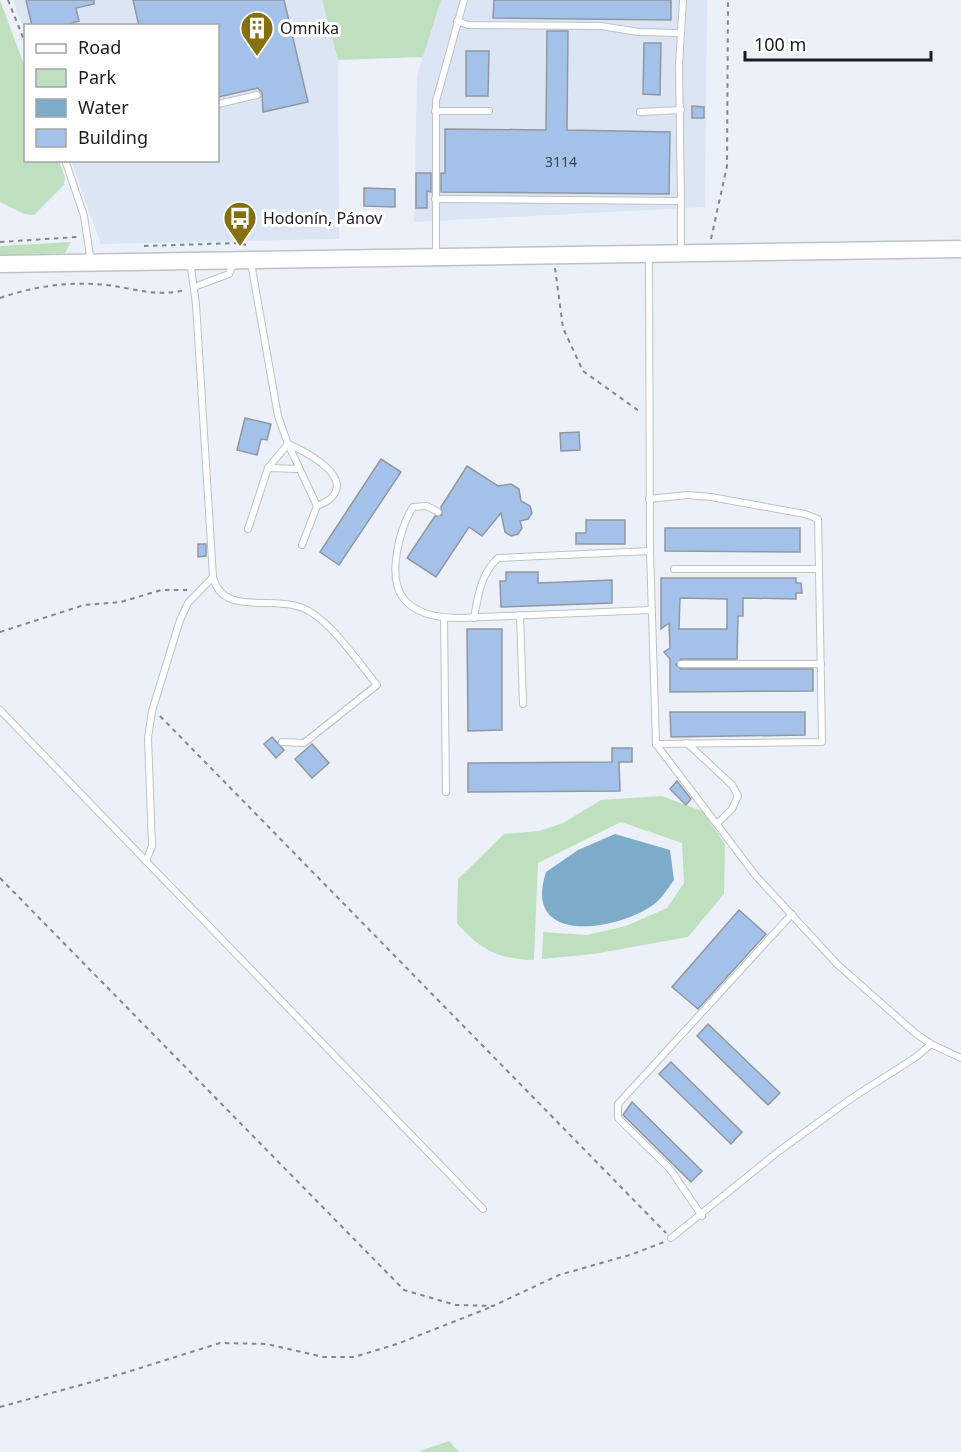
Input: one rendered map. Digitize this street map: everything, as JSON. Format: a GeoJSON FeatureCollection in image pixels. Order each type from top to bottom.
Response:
{"type":"FeatureCollection","features":[{"type":"Feature","properties":{"kind":"main road"},"geometry":{"type":"LineString","coordinates":[[0,264],[961,249]]}},
{"type":"Feature","properties":{"kind":"lane"},"geometry":{"type":"LineString","coordinates":[[436,256],[435,111],[440,80],[464,0]]}},
{"type":"Feature","properties":{"kind":"lane"},"geometry":{"type":"LineString","coordinates":[[681,254],[681,110],[678,65],[683,0]]}},
{"type":"Feature","properties":{"kind":"lane"},"geometry":{"type":"LineString","coordinates":[[457,21],[468,25],[601,26],[639,32],[681,33]]}},
{"type":"Feature","properties":{"kind":"lane"},"geometry":{"type":"LineString","coordinates":[[219,104],[257,95]]}},
{"type":"Feature","properties":{"kind":"lane"},"geometry":{"type":"LineString","coordinates":[[640,112],[681,110]]}},
{"type":"Feature","properties":{"kind":"lane"},"geometry":{"type":"LineString","coordinates":[[435,111],[489,111]]}},
{"type":"Feature","properties":{"kind":"lane"},"geometry":{"type":"LineString","coordinates":[[66,162],[89,237],[91,263]]}},
{"type":"Feature","properties":{"kind":"lane"},"geometry":{"type":"LineString","coordinates":[[435,199],[681,201]]}},
{"type":"Feature","properties":{"kind":"lane"},"geometry":{"type":"LineString","coordinates":[[649,253],[649,499],[656,744],[756,876],[837,964],[931,1044],[961,1058]]}},
{"type":"Feature","properties":{"kind":"lane"},"geometry":{"type":"LineString","coordinates":[[194,287],[229,274],[243,259]]}},
{"type":"Feature","properties":{"kind":"lane"},"geometry":{"type":"LineString","coordinates":[[243,259],[278,416],[288,444],[317,507]]}},
{"type":"Feature","properties":{"kind":"lane"},"geometry":{"type":"LineString","coordinates":[[190,261],[194,287],[215,589],[226,599],[290,604],[307,609],[326,625],[376,685],[304,743],[282,742]]}},
{"type":"Feature","properties":{"kind":"lane"},"geometry":{"type":"LineString","coordinates":[[248,528],[268,468],[288,444]]}},
{"type":"Feature","properties":{"kind":"lane"},"geometry":{"type":"LineString","coordinates":[[288,444],[307,453],[335,478],[336,490],[333,497],[317,507],[302,545]]}},
{"type":"Feature","properties":{"kind":"lane"},"geometry":{"type":"LineString","coordinates":[[268,468],[299,469]]}},
{"type":"Feature","properties":{"kind":"lane"},"geometry":{"type":"LineString","coordinates":[[649,499],[687,495],[711,497],[805,514],[818,519],[822,742],[656,744]]}},
{"type":"Feature","properties":{"kind":"lane"},"geometry":{"type":"LineString","coordinates":[[438,512],[427,506],[413,507],[403,522],[397,542],[399,590],[405,601],[429,615],[444,618],[474,618],[651,610]]}},
{"type":"Feature","properties":{"kind":"lane"},"geometry":{"type":"LineString","coordinates":[[474,618],[478,595],[489,566],[498,558],[650,551]]}},
{"type":"Feature","properties":{"kind":"lane"},"geometry":{"type":"LineString","coordinates":[[674,569],[819,569]]}},
{"type":"Feature","properties":{"kind":"lane"},"geometry":{"type":"LineString","coordinates":[[146,861],[152,846],[148,738],[153,708],[174,633],[188,603],[213,577]]}},
{"type":"Feature","properties":{"kind":"lane"},"geometry":{"type":"LineString","coordinates":[[520,615],[523,704]]}},
{"type":"Feature","properties":{"kind":"lane"},"geometry":{"type":"LineString","coordinates":[[444,618],[446,792]]}},
{"type":"Feature","properties":{"kind":"lane"},"geometry":{"type":"LineString","coordinates":[[681,664],[821,664]]}},
{"type":"Feature","properties":{"kind":"lane"},"geometry":{"type":"LineString","coordinates":[[0,710],[483,1209]]}},
{"type":"Feature","properties":{"kind":"lane"},"geometry":{"type":"LineString","coordinates":[[687,743],[732,785],[738,796],[732,809],[717,825]]}},
{"type":"Feature","properties":{"kind":"lane"},"geometry":{"type":"LineString","coordinates":[[702,1216],[670,1169],[618,1118],[618,1104],[792,914]]}},
{"type":"Feature","properties":{"kind":"lane"},"geometry":{"type":"LineString","coordinates":[[671,1238],[702,1216],[779,1151],[852,1098],[916,1057],[931,1044]]}},
{"type":"Feature","properties":{"kind":"path"},"geometry":{"type":"LineString","coordinates":[[8,0],[24,40]]}},
{"type":"Feature","properties":{"kind":"path"},"geometry":{"type":"LineString","coordinates":[[707,253],[727,166],[728,0]]}},
{"type":"Feature","properties":{"kind":"path"},"geometry":{"type":"LineString","coordinates":[[0,242],[89,237]]}},
{"type":"Feature","properties":{"kind":"path"},"geometry":{"type":"LineString","coordinates":[[134,247],[208,243]]}},
{"type":"Feature","properties":{"kind":"path"},"geometry":{"type":"LineString","coordinates":[[554,255],[563,328],[583,371],[630,407],[650,417]]}},
{"type":"Feature","properties":{"kind":"path"},"geometry":{"type":"LineString","coordinates":[[0,298],[21,292],[74,284],[106,285],[159,294],[194,287]]}},
{"type":"Feature","properties":{"kind":"path"},"geometry":{"type":"LineString","coordinates":[[0,632],[94,603],[121,602],[161,590],[199,591]]}},
{"type":"Feature","properties":{"kind":"path"},"geometry":{"type":"LineString","coordinates":[[0,1407],[121,1374],[220,1343],[267,1344],[323,1357],[354,1357],[397,1344],[493,1306],[559,1275],[633,1254],[671,1238],[153,708]]}},
{"type":"Feature","properties":{"kind":"path"},"geometry":{"type":"LineString","coordinates":[[0,878],[404,1290],[456,1305],[473,1308],[493,1306]]}},
{"type":"Feature","properties":{"kind":"shaded area"},"geometry":{"type":"Polygon","coordinates":[[[13,0],[322,0],[338,60],[339,239],[101,244],[71,162],[219,162],[219,24],[24,24],[24,29],[13,0]]]}},
{"type":"Feature","properties":{"kind":"shaded area"},"geometry":{"type":"Polygon","coordinates":[[[441,0],[707,0],[705,207],[414,222],[417,76],[441,0]]]}},
{"type":"Feature","properties":{"kind":"green space"},"geometry":{"type":"Polygon","coordinates":[[[0,0],[24,64],[24,162],[59,162],[65,177],[64,185],[34,215],[24,214],[0,202],[0,0]]]}},
{"type":"Feature","properties":{"kind":"green space"},"geometry":{"type":"Polygon","coordinates":[[[322,0],[441,0],[423,57],[338,60],[322,0]]]}},
{"type":"Feature","properties":{"kind":"green space"},"geometry":{"type":"Polygon","coordinates":[[[71,242],[65,253],[0,256],[0,246],[71,242]]]}},
{"type":"Feature","properties":{"kind":"green space"},"geometry":{"type":"Polygon","coordinates":[[[662,796],[702,811],[725,844],[724,894],[688,937],[594,954],[542,959],[543,932],[587,935],[626,926],[667,908],[684,883],[682,843],[621,822],[538,863],[534,960],[510,958],[491,951],[474,940],[457,923],[458,879],[504,834],[539,831],[563,823],[601,800],[662,796]]]}},
{"type":"Feature","properties":{"kind":"green space"},"geometry":{"type":"Polygon","coordinates":[[[449,1441],[459,1452],[420,1452],[423,1450],[449,1441]]]}},
{"type":"Feature","properties":{"kind":"water"},"geometry":{"type":"Polygon","coordinates":[[[615,834],[670,850],[674,880],[657,902],[634,915],[595,926],[575,926],[559,921],[547,912],[542,895],[546,872],[578,850],[615,834]]]}},
{"type":"Feature","properties":{"kind":"building"},"geometry":{"type":"Polygon","coordinates":[[[26,0],[94,0],[94,4],[76,8],[79,21],[69,24],[32,24],[26,0]]]}},
{"type":"Feature","properties":{"kind":"building","name":"Omnika"},"geometry":{"type":"Polygon","coordinates":[[[133,0],[284,0],[308,102],[263,112],[262,93],[258,88],[219,97],[219,24],[139,24],[133,0]]]}},
{"type":"Feature","properties":{"kind":"building"},"geometry":{"type":"Polygon","coordinates":[[[494,0],[671,0],[671,20],[493,18],[494,0]]]}},
{"type":"Feature","properties":{"kind":"building"},"geometry":{"type":"Polygon","coordinates":[[[547,31],[568,31],[567,130],[670,132],[669,194],[441,192],[441,173],[445,173],[445,129],[546,130],[547,31]]]}},
{"type":"Feature","properties":{"kind":"building"},"geometry":{"type":"Polygon","coordinates":[[[644,43],[661,43],[660,95],[643,94],[644,43]]]}},
{"type":"Feature","properties":{"kind":"building"},"geometry":{"type":"Polygon","coordinates":[[[466,51],[489,51],[488,96],[466,96],[466,51]]]}},
{"type":"Feature","properties":{"kind":"building"},"geometry":{"type":"Polygon","coordinates":[[[692,106],[704,107],[704,118],[692,118],[692,106]]]}},
{"type":"Feature","properties":{"kind":"building"},"geometry":{"type":"Polygon","coordinates":[[[416,173],[431,173],[431,192],[427,191],[427,208],[416,208],[416,173]]]}},
{"type":"Feature","properties":{"kind":"building"},"geometry":{"type":"Polygon","coordinates":[[[364,188],[395,189],[395,207],[364,206],[364,188]]]}},
{"type":"Feature","properties":{"kind":"building"},"geometry":{"type":"Polygon","coordinates":[[[245,418],[271,424],[267,440],[261,439],[257,455],[237,450],[245,418]]]}},
{"type":"Feature","properties":{"kind":"building"},"geometry":{"type":"Polygon","coordinates":[[[579,432],[580,450],[561,451],[560,433],[579,432]]]}},
{"type":"Feature","properties":{"kind":"building"},"geometry":{"type":"Polygon","coordinates":[[[381,459],[401,472],[339,565],[320,552],[381,459]]]}},
{"type":"Feature","properties":{"kind":"building"},"geometry":{"type":"Polygon","coordinates":[[[467,466],[498,486],[511,484],[519,489],[521,501],[530,506],[532,513],[528,519],[520,521],[522,528],[518,534],[511,536],[505,532],[501,513],[482,536],[469,527],[436,577],[407,558],[435,516],[442,515],[441,507],[467,466]]]}},
{"type":"Feature","properties":{"kind":"building"},"geometry":{"type":"Polygon","coordinates":[[[586,520],[625,520],[625,544],[576,544],[576,533],[586,533],[586,520]]]}},
{"type":"Feature","properties":{"kind":"building"},"geometry":{"type":"Polygon","coordinates":[[[665,528],[800,528],[800,552],[665,551],[665,528]]]}},
{"type":"Feature","properties":{"kind":"building"},"geometry":{"type":"Polygon","coordinates":[[[198,544],[206,544],[206,556],[198,557],[198,544]]]}},
{"type":"Feature","properties":{"kind":"building"},"geometry":{"type":"Polygon","coordinates":[[[506,572],[538,572],[538,583],[612,580],[612,603],[501,607],[500,581],[506,581],[506,572]]]}},
{"type":"Feature","properties":{"kind":"building"},"geometry":{"type":"Polygon","coordinates":[[[661,578],[796,578],[796,583],[801,583],[802,593],[796,593],[796,599],[743,598],[743,616],[738,616],[737,659],[681,659],[676,665],[681,669],[813,669],[813,691],[670,692],[670,659],[664,652],[670,648],[669,623],[661,629],[661,578]],[[680,598],[679,629],[727,629],[727,599],[680,598]]]}},
{"type":"Feature","properties":{"kind":"building"},"geometry":{"type":"Polygon","coordinates":[[[467,629],[502,629],[502,730],[468,731],[467,629]]]}},
{"type":"Feature","properties":{"kind":"building"},"geometry":{"type":"Polygon","coordinates":[[[670,712],[805,712],[805,735],[671,737],[670,712]]]}},
{"type":"Feature","properties":{"kind":"building"},"geometry":{"type":"Polygon","coordinates":[[[272,737],[284,750],[276,758],[264,744],[272,737]]]}},
{"type":"Feature","properties":{"kind":"building"},"geometry":{"type":"Polygon","coordinates":[[[312,744],[329,763],[312,778],[295,759],[312,744]]]}},
{"type":"Feature","properties":{"kind":"building"},"geometry":{"type":"Polygon","coordinates":[[[612,748],[632,748],[632,762],[619,762],[620,791],[468,792],[468,763],[612,762],[612,748]]]}},
{"type":"Feature","properties":{"kind":"building"},"geometry":{"type":"Polygon","coordinates":[[[677,781],[691,799],[686,805],[670,789],[677,781]]]}},
{"type":"Feature","properties":{"kind":"building"},"geometry":{"type":"Polygon","coordinates":[[[739,910],[766,934],[698,1009],[672,987],[739,910]]]}},
{"type":"Feature","properties":{"kind":"building"},"geometry":{"type":"Polygon","coordinates":[[[708,1024],[780,1093],[768,1105],[697,1036],[708,1024]]]}},
{"type":"Feature","properties":{"kind":"building"},"geometry":{"type":"Polygon","coordinates":[[[671,1062],[742,1132],[731,1144],[659,1074],[671,1062]]]}},
{"type":"Feature","properties":{"kind":"building"},"geometry":{"type":"Polygon","coordinates":[[[632,1102],[702,1171],[691,1182],[623,1115],[632,1102]]]}},
{"type":"Feature","properties":{"kind":"place","name":"Omnika"},"geometry":{"type":"Point","coordinates":[257,57]}},
{"type":"Feature","properties":{"kind":"place","name":"Hodonín, Pánov"},"geometry":{"type":"Point","coordinates":[240,247]}}]}
